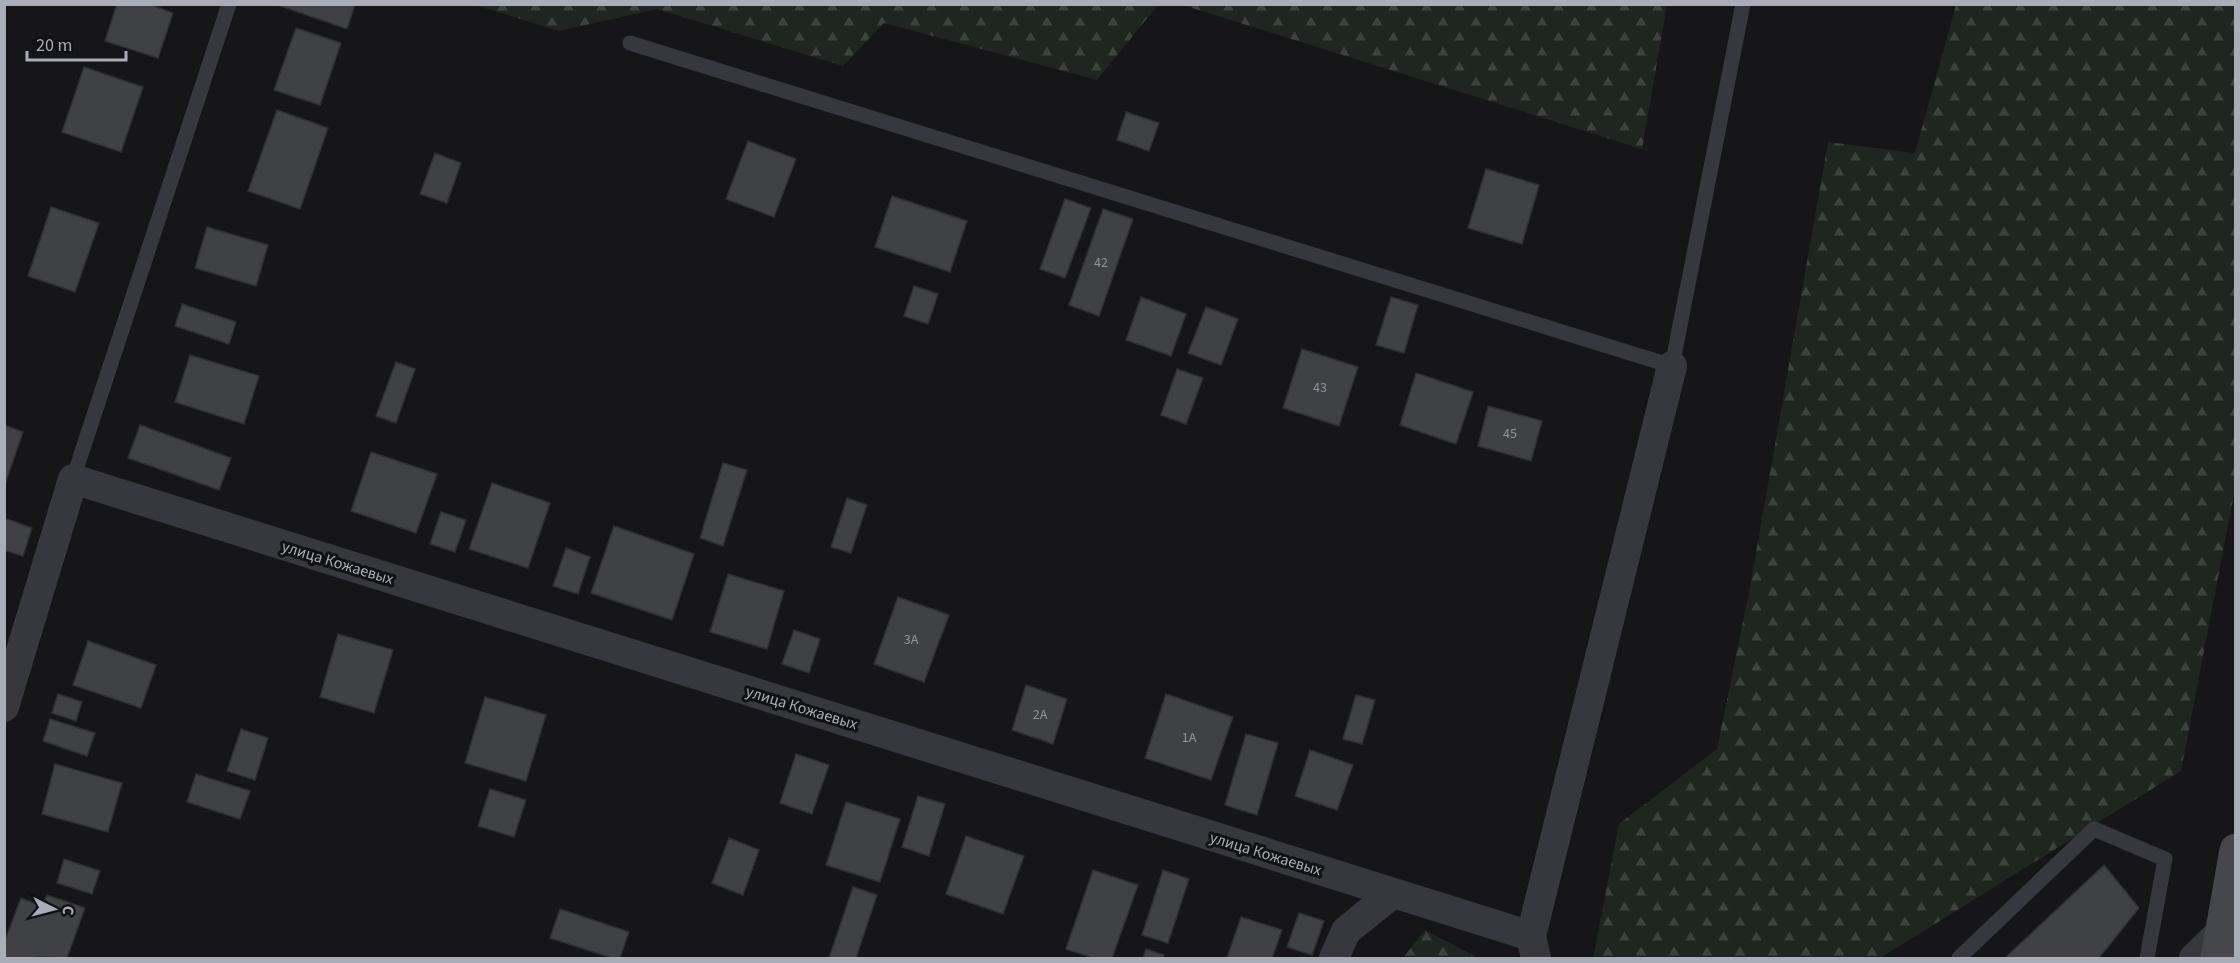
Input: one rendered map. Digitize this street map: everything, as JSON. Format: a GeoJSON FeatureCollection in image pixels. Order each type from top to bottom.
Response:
{"type":"FeatureCollection","features":[{"type":"Feature","properties":{"kind":"main road"},"geometry":{"type":"LineString","coordinates":[[2219,945],[2235,850]]}},
{"type":"Feature","properties":{"kind":"street"},"geometry":{"type":"LineString","coordinates":[[1533,947],[1672,366]]}},
{"type":"Feature","properties":{"kind":"street"},"geometry":{"type":"LineString","coordinates":[[4,707],[73,478]]}},
{"type":"Feature","properties":{"kind":"street","name":"улица Кожаевых"},"geometry":{"type":"LineString","coordinates":[[73,478],[1393,893],[1533,947]]}},
{"type":"Feature","properties":{"kind":"street"},"geometry":{"type":"LineString","coordinates":[[1334,958],[1346,931],[1393,893]]}},
{"type":"Feature","properties":{"kind":"street"},"geometry":{"type":"LineString","coordinates":[[2194,958],[2219,945]]}},
{"type":"Feature","properties":{"kind":"lane"},"geometry":{"type":"LineString","coordinates":[[73,478],[229,4]]}},
{"type":"Feature","properties":{"kind":"lane"},"geometry":{"type":"LineString","coordinates":[[630,43],[1672,366],[1743,4]]}},
{"type":"Feature","properties":{"kind":"lane"},"geometry":{"type":"LineString","coordinates":[[1959,958],[2094,829],[2164,859],[2147,958]]}},
{"type":"Feature","properties":{"kind":"green space"},"geometry":{"type":"Polygon","coordinates":[[[475,5],[1158,5],[1097,80],[884,23],[843,66],[657,9],[559,31],[475,5]]]}},
{"type":"Feature","properties":{"kind":"green space"},"geometry":{"type":"Polygon","coordinates":[[[1183,5],[1667,5],[1642,149],[1183,5]]]}},
{"type":"Feature","properties":{"kind":"green space"},"geometry":{"type":"Polygon","coordinates":[[[1956,5],[2235,5],[2235,489],[2181,771],[1880,958],[1593,958],[1619,824],[1717,749],[1750,587],[1828,142],[1915,153],[1956,5]]]}},
{"type":"Feature","properties":{"kind":"green space"},"geometry":{"type":"Polygon","coordinates":[[[1425,930],[1478,958],[1403,958],[1425,930]]]}},
{"type":"Feature","properties":{"kind":"building"},"geometry":{"type":"Polygon","coordinates":[[[117,4],[149,4],[173,13],[158,58],[105,41],[117,4]]]}},
{"type":"Feature","properties":{"kind":"building"},"geometry":{"type":"Polygon","coordinates":[[[275,4],[355,4],[347,29],[275,4]]]}},
{"type":"Feature","properties":{"kind":"building"},"geometry":{"type":"Polygon","coordinates":[[[296,28],[341,43],[320,105],[274,90],[296,28]]]}},
{"type":"Feature","properties":{"kind":"building"},"geometry":{"type":"Polygon","coordinates":[[[84,67],[143,87],[121,152],[62,132],[84,67]]]}},
{"type":"Feature","properties":{"kind":"building"},"geometry":{"type":"Polygon","coordinates":[[[277,110],[328,128],[300,209],[248,191],[277,110]]]}},
{"type":"Feature","properties":{"kind":"building"},"geometry":{"type":"Polygon","coordinates":[[[1126,112],[1159,123],[1149,151],[1117,140],[1126,112]]]}},
{"type":"Feature","properties":{"kind":"building"},"geometry":{"type":"Polygon","coordinates":[[[748,141],[796,159],[774,217],[726,199],[748,141]]]}},
{"type":"Feature","properties":{"kind":"building"},"geometry":{"type":"Polygon","coordinates":[[[435,153],[461,163],[447,203],[420,194],[435,153]]]}},
{"type":"Feature","properties":{"kind":"building"},"geometry":{"type":"Polygon","coordinates":[[[1486,169],[1539,185],[1522,244],[1468,228],[1486,169]]]}},
{"type":"Feature","properties":{"kind":"building"},"geometry":{"type":"Polygon","coordinates":[[[892,196],[967,221],[950,272],[875,247],[892,196]]]}},
{"type":"Feature","properties":{"kind":"building"},"geometry":{"type":"Polygon","coordinates":[[[1065,199],[1091,208],[1065,278],[1040,269],[1065,199]]]}},
{"type":"Feature","properties":{"kind":"building"},"geometry":{"type":"Polygon","coordinates":[[[51,207],[99,223],[75,292],[28,276],[51,207]]]}},
{"type":"Feature","properties":{"kind":"building"},"geometry":{"type":"Polygon","coordinates":[[[1103,209],[1133,219],[1099,316],[1069,305],[1103,209]]]}},
{"type":"Feature","properties":{"kind":"building"},"geometry":{"type":"Polygon","coordinates":[[[207,227],[268,245],[256,286],[195,268],[207,227]]]}},
{"type":"Feature","properties":{"kind":"building"},"geometry":{"type":"Polygon","coordinates":[[[914,286],[938,294],[928,324],[904,316],[914,286]]]}},
{"type":"Feature","properties":{"kind":"building"},"geometry":{"type":"Polygon","coordinates":[[[1141,297],[1186,314],[1171,356],[1126,340],[1141,297]]]}},
{"type":"Feature","properties":{"kind":"building"},"geometry":{"type":"Polygon","coordinates":[[[1391,297],[1418,305],[1404,353],[1376,345],[1391,297]]]}},
{"type":"Feature","properties":{"kind":"building"},"geometry":{"type":"Polygon","coordinates":[[[182,304],[236,322],[229,344],[175,326],[182,304]]]}},
{"type":"Feature","properties":{"kind":"building"},"geometry":{"type":"Polygon","coordinates":[[[1206,307],[1238,319],[1221,365],[1188,353],[1206,307]]]}},
{"type":"Feature","properties":{"kind":"building"},"geometry":{"type":"Polygon","coordinates":[[[1302,349],[1358,367],[1339,426],[1283,408],[1302,349]]]}},
{"type":"Feature","properties":{"kind":"building"},"geometry":{"type":"Polygon","coordinates":[[[190,355],[259,376],[244,424],[175,402],[190,355]]]}},
{"type":"Feature","properties":{"kind":"building"},"geometry":{"type":"Polygon","coordinates":[[[396,362],[415,369],[396,423],[376,416],[396,362]]]}},
{"type":"Feature","properties":{"kind":"building"},"geometry":{"type":"Polygon","coordinates":[[[1177,369],[1203,378],[1186,424],[1161,415],[1177,369]]]}},
{"type":"Feature","properties":{"kind":"building"},"geometry":{"type":"Polygon","coordinates":[[[1416,373],[1473,392],[1456,444],[1400,425],[1416,373]]]}},
{"type":"Feature","properties":{"kind":"building"},"geometry":{"type":"Polygon","coordinates":[[[1488,406],[1542,421],[1531,461],[1478,446],[1488,406]]]}},
{"type":"Feature","properties":{"kind":"building"},"geometry":{"type":"Polygon","coordinates":[[[4,425],[23,432],[4,487],[4,425]]]}},
{"type":"Feature","properties":{"kind":"building"},"geometry":{"type":"Polygon","coordinates":[[[140,425],[231,458],[219,490],[128,458],[140,425]]]}},
{"type":"Feature","properties":{"kind":"building"},"geometry":{"type":"Polygon","coordinates":[[[371,452],[437,474],[416,533],[351,511],[371,452]]]}},
{"type":"Feature","properties":{"kind":"building"},"geometry":{"type":"Polygon","coordinates":[[[723,463],[747,470],[723,546],[700,538],[723,463]]]}},
{"type":"Feature","properties":{"kind":"building"},"geometry":{"type":"Polygon","coordinates":[[[492,483],[550,503],[528,568],[469,549],[492,483]]]}},
{"type":"Feature","properties":{"kind":"building"},"geometry":{"type":"Polygon","coordinates":[[[847,498],[867,505],[851,553],[831,547],[847,498]]]}},
{"type":"Feature","properties":{"kind":"building"},"geometry":{"type":"Polygon","coordinates":[[[441,512],[466,520],[455,552],[430,544],[441,512]]]}},
{"type":"Feature","properties":{"kind":"building"},"geometry":{"type":"Polygon","coordinates":[[[4,518],[32,528],[23,556],[4,550],[4,518]]]}},
{"type":"Feature","properties":{"kind":"building"},"geometry":{"type":"Polygon","coordinates":[[[614,526],[694,554],[672,620],[591,593],[614,526]]]}},
{"type":"Feature","properties":{"kind":"building"},"geometry":{"type":"Polygon","coordinates":[[[566,548],[590,557],[578,594],[553,586],[566,548]]]}},
{"type":"Feature","properties":{"kind":"building"},"geometry":{"type":"Polygon","coordinates":[[[728,574],[784,591],[767,649],[710,632],[728,574]]]}},
{"type":"Feature","properties":{"kind":"building"},"geometry":{"type":"Polygon","coordinates":[[[898,597],[949,615],[924,682],[874,664],[898,597]]]}},
{"type":"Feature","properties":{"kind":"building"},"geometry":{"type":"Polygon","coordinates":[[[794,630],[820,639],[809,673],[782,664],[794,630]]]}},
{"type":"Feature","properties":{"kind":"building"},"geometry":{"type":"Polygon","coordinates":[[[338,634],[393,650],[374,713],[320,697],[338,634]]]}},
{"type":"Feature","properties":{"kind":"building"},"geometry":{"type":"Polygon","coordinates":[[[88,641],[156,665],[141,708],[73,685],[88,641]]]}},
{"type":"Feature","properties":{"kind":"building"},"geometry":{"type":"Polygon","coordinates":[[[1026,685],[1067,699],[1053,744],[1012,730],[1026,685]]]}},
{"type":"Feature","properties":{"kind":"building"},"geometry":{"type":"Polygon","coordinates":[[[58,694],[82,702],[76,721],[52,713],[58,694]]]}},
{"type":"Feature","properties":{"kind":"building"},"geometry":{"type":"Polygon","coordinates":[[[1166,694],[1233,717],[1211,780],[1145,758],[1166,694]]]}},
{"type":"Feature","properties":{"kind":"building"},"geometry":{"type":"Polygon","coordinates":[[[1356,695],[1375,700],[1362,744],[1343,739],[1356,695]]]}},
{"type":"Feature","properties":{"kind":"building"},"geometry":{"type":"Polygon","coordinates":[[[485,697],[546,715],[526,781],[465,763],[485,697]]]}},
{"type":"Feature","properties":{"kind":"building"},"geometry":{"type":"Polygon","coordinates":[[[50,719],[95,733],[87,756],[43,741],[50,719]]]}},
{"type":"Feature","properties":{"kind":"building"},"geometry":{"type":"Polygon","coordinates":[[[241,729],[268,738],[255,780],[227,771],[241,729]]]}},
{"type":"Feature","properties":{"kind":"building"},"geometry":{"type":"Polygon","coordinates":[[[1246,734],[1278,743],[1257,815],[1225,805],[1246,734]]]}},
{"type":"Feature","properties":{"kind":"building"},"geometry":{"type":"Polygon","coordinates":[[[1310,750],[1353,765],[1337,810],[1295,796],[1310,750]]]}},
{"type":"Feature","properties":{"kind":"building"},"geometry":{"type":"Polygon","coordinates":[[[796,754],[829,765],[812,814],[780,803],[796,754]]]}},
{"type":"Feature","properties":{"kind":"building"},"geometry":{"type":"Polygon","coordinates":[[[55,764],[122,783],[108,832],[42,814],[55,764]]]}},
{"type":"Feature","properties":{"kind":"building"},"geometry":{"type":"Polygon","coordinates":[[[196,774],[250,791],[240,819],[187,802],[196,774]]]}},
{"type":"Feature","properties":{"kind":"building"},"geometry":{"type":"Polygon","coordinates":[[[490,789],[526,800],[514,837],[478,826],[490,789]]]}},
{"type":"Feature","properties":{"kind":"building"},"geometry":{"type":"Polygon","coordinates":[[[918,796],[945,804],[929,856],[902,847],[918,796]]]}},
{"type":"Feature","properties":{"kind":"building"},"geometry":{"type":"Polygon","coordinates":[[[846,802],[900,819],[880,882],[826,865],[846,802]]]}},
{"type":"Feature","properties":{"kind":"building"},"geometry":{"type":"Polygon","coordinates":[[[966,836],[1024,856],[1003,914],[946,894],[966,836]]]}},
{"type":"Feature","properties":{"kind":"building"},"geometry":{"type":"Polygon","coordinates":[[[729,838],[759,850],[743,895],[712,883],[729,838]]]}},
{"type":"Feature","properties":{"kind":"building"},"geometry":{"type":"Polygon","coordinates":[[[64,859],[100,871],[92,894],[57,883],[64,859]]]}},
{"type":"Feature","properties":{"kind":"building"},"geometry":{"type":"Polygon","coordinates":[[[2104,865],[2139,908],[2099,958],[2005,958],[2104,865]]]}},
{"type":"Feature","properties":{"kind":"building"},"geometry":{"type":"Polygon","coordinates":[[[1093,870],[1138,885],[1112,958],[1093,958],[1066,949],[1093,870]]]}},
{"type":"Feature","properties":{"kind":"building"},"geometry":{"type":"Polygon","coordinates":[[[1163,870],[1189,879],[1168,943],[1142,935],[1163,870]]]}},
{"type":"Feature","properties":{"kind":"building"},"geometry":{"type":"Polygon","coordinates":[[[853,887],[877,895],[856,958],[829,958],[853,887]]]}},
{"type":"Feature","properties":{"kind":"building"},"geometry":{"type":"Polygon","coordinates":[[[47,895],[85,908],[67,958],[4,958],[4,943],[21,898],[42,906],[47,895]]]}},
{"type":"Feature","properties":{"kind":"building"},"geometry":{"type":"Polygon","coordinates":[[[560,909],[629,932],[620,958],[612,958],[550,938],[560,909]]]}},
{"type":"Feature","properties":{"kind":"building"},"geometry":{"type":"Polygon","coordinates":[[[1299,913],[1324,921],[1312,955],[1287,947],[1299,913]]]}},
{"type":"Feature","properties":{"kind":"building"},"geometry":{"type":"Polygon","coordinates":[[[1241,917],[1282,930],[1272,958],[1227,958],[1241,917]]]}},
{"type":"Feature","properties":{"kind":"building"},"geometry":{"type":"Polygon","coordinates":[[[1146,949],[1164,955],[1163,958],[1143,958],[1146,949]]]}}]}
